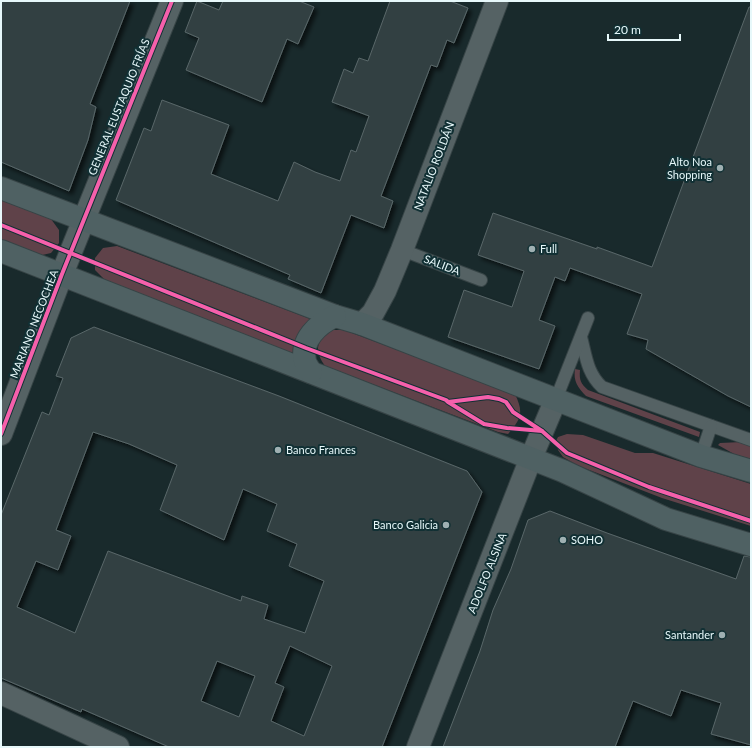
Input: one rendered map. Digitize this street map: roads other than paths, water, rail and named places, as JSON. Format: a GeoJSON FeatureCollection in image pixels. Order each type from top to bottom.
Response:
{"type":"FeatureCollection","features":[{"type":"Feature","properties":{"kind":"main road"},"geometry":{"type":"LineString","coordinates":[[1,188],[335,316],[362,324],[701,456],[751,471]]}},
{"type":"Feature","properties":{"kind":"main road"},"geometry":{"type":"LineString","coordinates":[[1,251],[531,458],[563,471],[666,519],[751,545]]}},
{"type":"Feature","properties":{"kind":"main road"},"geometry":{"type":"LineString","coordinates":[[312,372],[306,362],[305,357],[308,339],[316,328],[324,321],[335,316]]}},
{"type":"Feature","properties":{"kind":"street","name":"GENERAL EUSTAQUIO FRÍAS"},"geometry":{"type":"LineString","coordinates":[[83,220],[172,1]]}},
{"type":"Feature","properties":{"kind":"street","name":"NATALIO ROLDÁN"},"geometry":{"type":"LineString","coordinates":[[362,324],[374,313],[402,250],[497,1]]}},
{"type":"Feature","properties":{"kind":"street","name":"MARIANO NECOCHEA"},"geometry":{"type":"LineString","coordinates":[[1,434],[83,220]]}},
{"type":"Feature","properties":{"kind":"street","name":"ADOLFO ALSINA"},"geometry":{"type":"LineString","coordinates":[[418,747],[531,458],[556,399]]}},
{"type":"Feature","properties":{"kind":"street"},"geometry":{"type":"LineString","coordinates":[[1,693],[118,747]]}},
{"type":"Feature","properties":{"kind":"lane","name":"SALIDA"},"geometry":{"type":"LineString","coordinates":[[402,250],[481,280]]}},
{"type":"Feature","properties":{"kind":"lane"},"geometry":{"type":"LineString","coordinates":[[556,399],[582,337],[588,318]]}},
{"type":"Feature","properties":{"kind":"lane"},"geometry":{"type":"LineString","coordinates":[[582,337],[590,371],[602,387],[751,440]]}},
{"type":"Feature","properties":{"kind":"lane"},"geometry":{"type":"LineString","coordinates":[[701,456],[711,426]]}},
{"type":"Feature","properties":{"kind":"place","name":"Alto Noa Shopping"},"geometry":{"type":"Point","coordinates":[720,168]}},
{"type":"Feature","properties":{"kind":"place","name":"Full"},"geometry":{"type":"Point","coordinates":[532,249]}},
{"type":"Feature","properties":{"kind":"place","name":"Banco Frances"},"geometry":{"type":"Point","coordinates":[278,450]}},
{"type":"Feature","properties":{"kind":"place","name":"Banco Galicia"},"geometry":{"type":"Point","coordinates":[446,525]}},
{"type":"Feature","properties":{"kind":"place","name":"SOHO"},"geometry":{"type":"Point","coordinates":[563,540]}},
{"type":"Feature","properties":{"kind":"place","name":"Santander"},"geometry":{"type":"Point","coordinates":[722,635]}}]}
